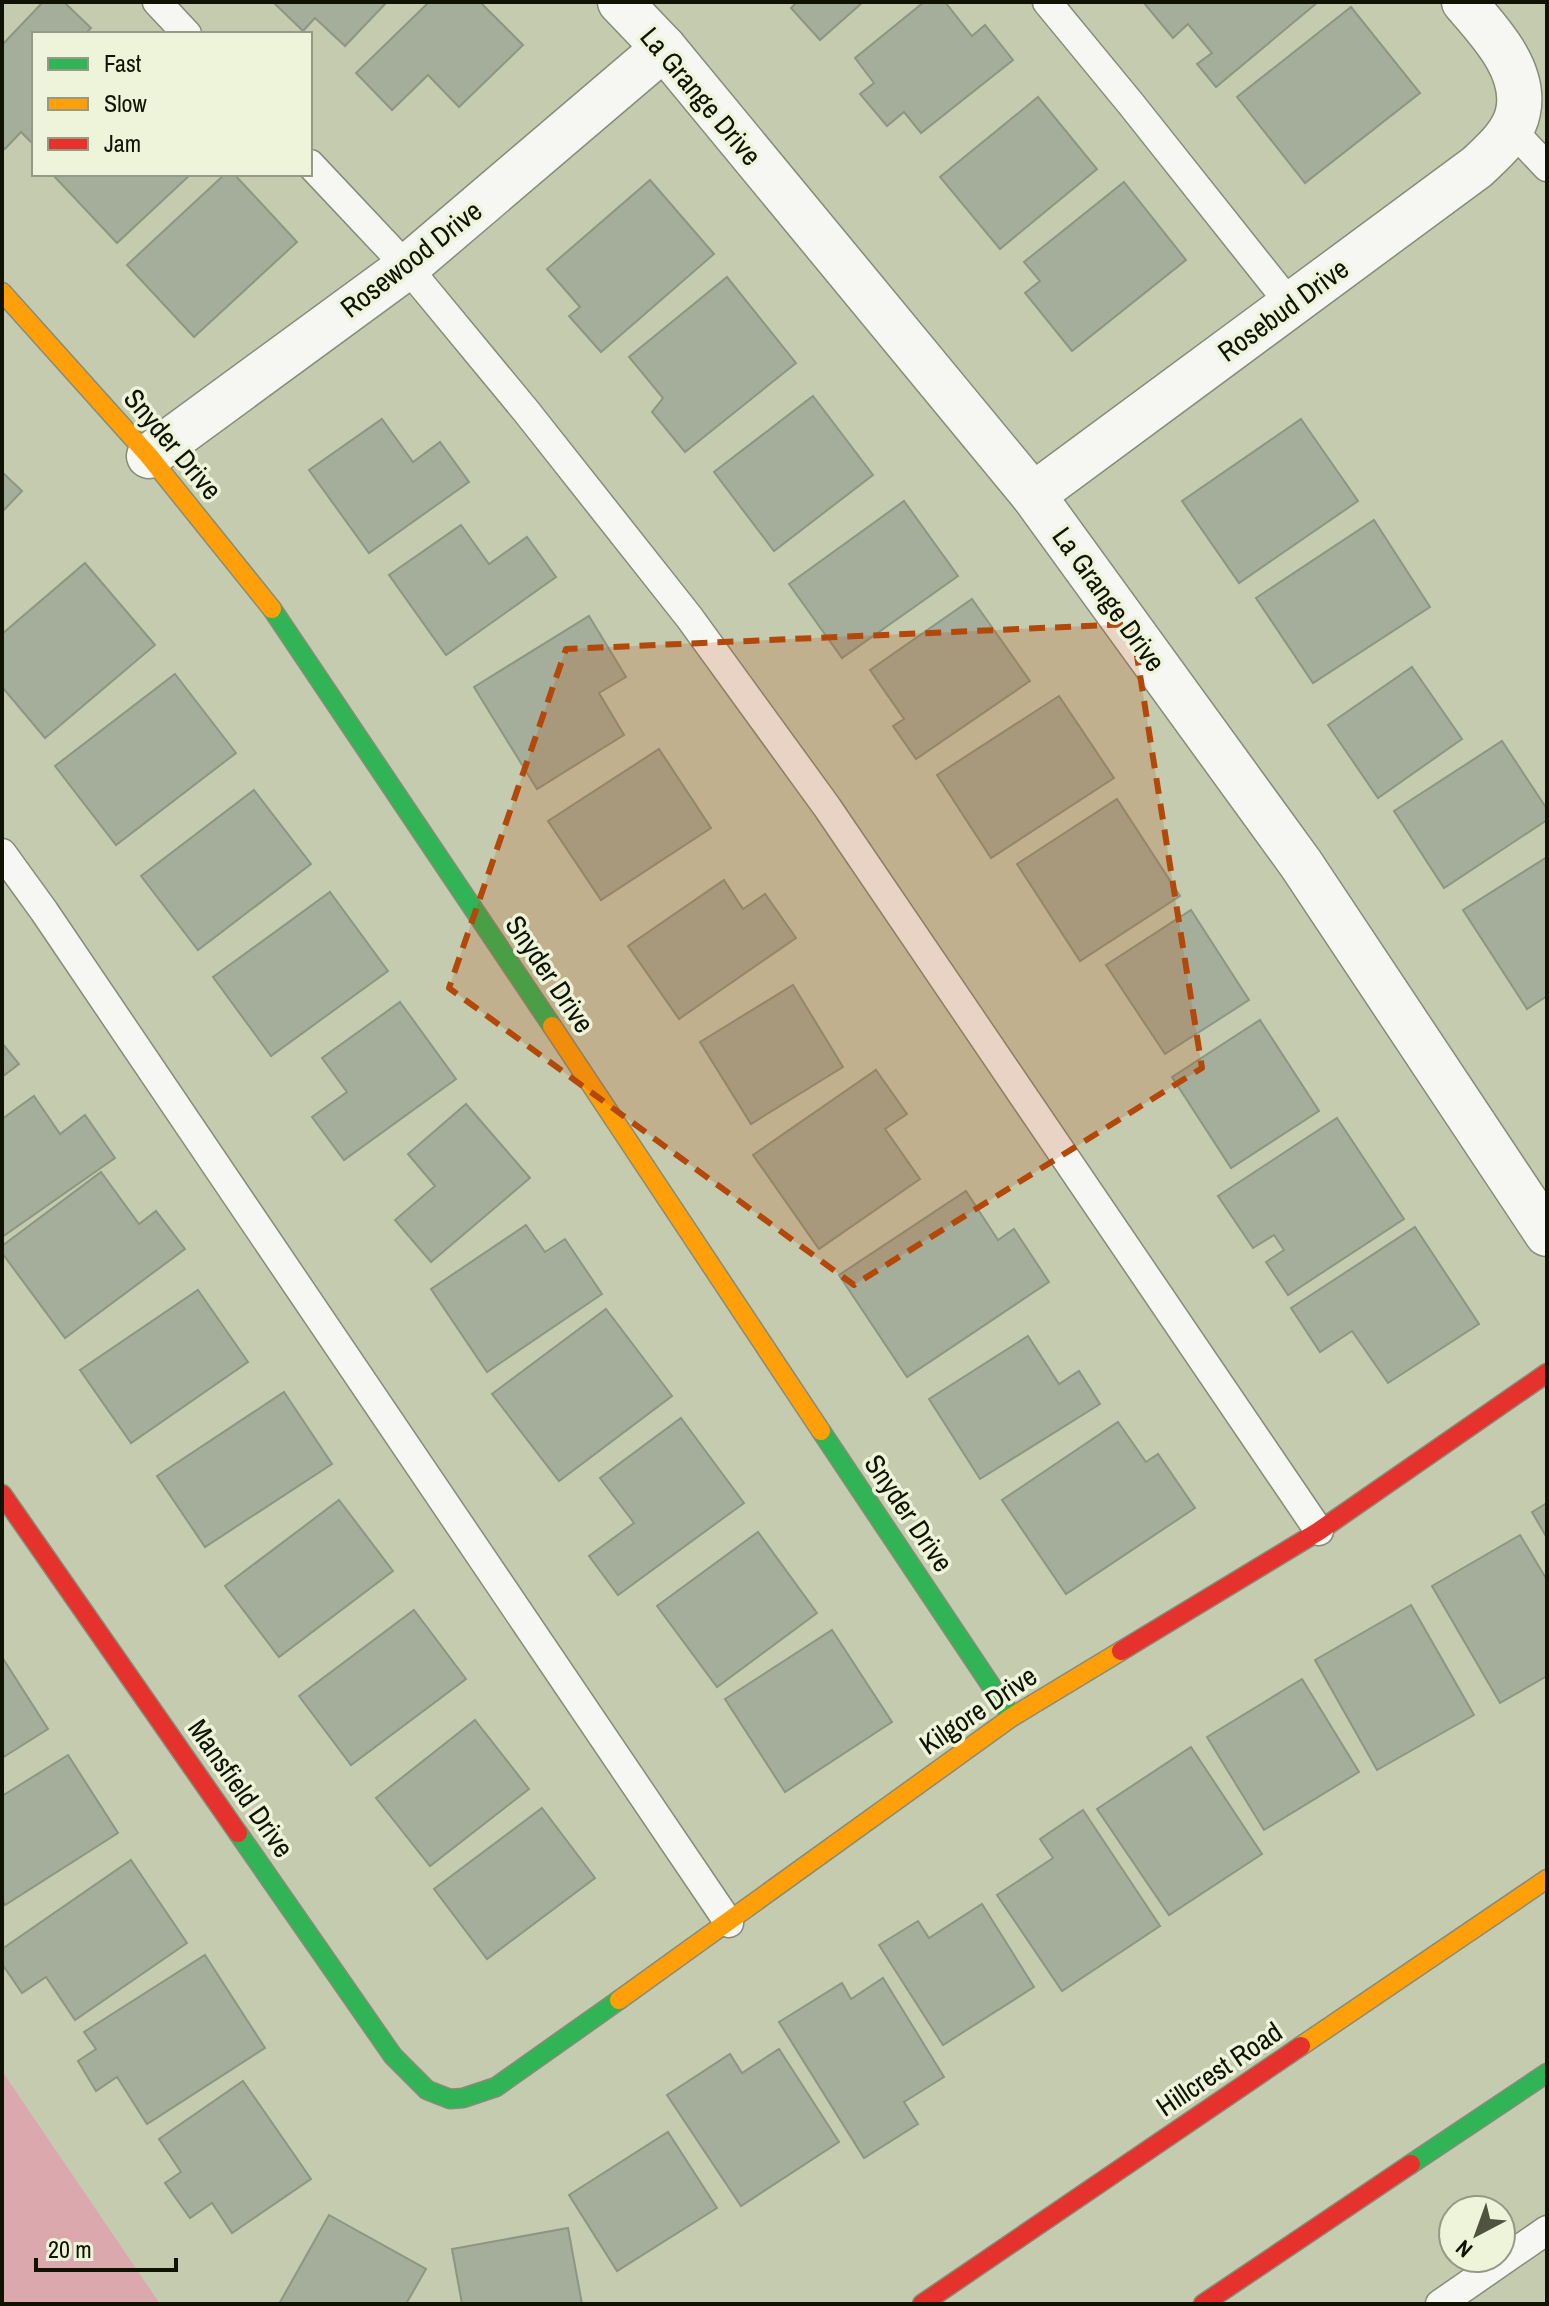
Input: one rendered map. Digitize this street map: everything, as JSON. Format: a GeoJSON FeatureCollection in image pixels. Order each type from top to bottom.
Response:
{"type":"FeatureCollection","features":[{"type":"Feature","properties":{"kind":"street","name":"La Grange Drive"},"geometry":{"type":"LineString","coordinates":[[620,2],[664,48],[1033,495],[1301,864],[1547,1234]]}},
{"type":"Feature","properties":{"kind":"street"},"geometry":{"type":"LineString","coordinates":[[1464,2],[1494,37],[1512,68],[1517,84],[1515,120]]}},
{"type":"Feature","properties":{"kind":"street","name":"Rosewood Drive"},"geometry":{"type":"LineString","coordinates":[[149,456],[407,267],[664,48]]}},
{"type":"Feature","properties":{"kind":"street","name":"Rosebud Drive"},"geometry":{"type":"LineString","coordinates":[[1033,495],[1477,167],[1492,153],[1515,120]]}},
{"type":"Feature","properties":{"kind":"street","name":"Snyder Drive"},"geometry":{"type":"LineString","coordinates":[[2,292],[149,456],[278,616],[1012,1717]]}},
{"type":"Feature","properties":{"kind":"street","name":"Kilgore Drive"},"geometry":{"type":"LineString","coordinates":[[448,2100],[475,2098],[496,2087],[729,1923],[1012,1717],[1319,1531],[1547,1373]]}},
{"type":"Feature","properties":{"kind":"street","name":"Mansfield Drive"},"geometry":{"type":"LineString","coordinates":[[2,1494],[393,2056],[414,2081],[448,2100]]}},
{"type":"Feature","properties":{"kind":"street","name":"Hillcrest Road"},"geometry":{"type":"LineString","coordinates":[[922,2304],[1547,1879]]}},
{"type":"Feature","properties":{"kind":"street"},"geometry":{"type":"LineString","coordinates":[[1203,2304],[1547,2073]]}},
{"type":"Feature","properties":{"kind":"lane"},"geometry":{"type":"LineString","coordinates":[[157,2],[185,32]]}},
{"type":"Feature","properties":{"kind":"lane"},"geometry":{"type":"LineString","coordinates":[[1047,2],[1290,304]]}},
{"type":"Feature","properties":{"kind":"lane"},"geometry":{"type":"LineString","coordinates":[[1515,120],[1547,167]]}},
{"type":"Feature","properties":{"kind":"lane"},"geometry":{"type":"LineString","coordinates":[[312,166],[407,267],[689,617],[827,807],[1319,1531]]}},
{"type":"Feature","properties":{"kind":"lane"},"geometry":{"type":"LineString","coordinates":[[2,853],[729,1923]]}},
{"type":"Feature","properties":{"kind":"lane"},"geometry":{"type":"LineString","coordinates":[[1440,2304],[1547,2230]]}},
{"type":"Feature","properties":{"kind":"highlighted area"},"geometry":{"type":"Polygon","coordinates":[[[1132,624],[1202,1068],[854,1285],[449,988],[566,649],[1132,624]]]}},
{"type":"Feature","properties":{"kind":"shaded area"},"geometry":{"type":"Polygon","coordinates":[[[2,2071],[160,2304],[2,2304],[2,2071]]]}},
{"type":"Feature","properties":{"kind":"building"},"geometry":{"type":"Polygon","coordinates":[[[43,2],[64,2],[91,28],[87,32],[32,32],[32,143],[21,132],[5,149],[2,145],[2,45],[43,2]]]}},
{"type":"Feature","properties":{"kind":"building"},"geometry":{"type":"Polygon","coordinates":[[[273,2],[387,2],[345,46],[315,18],[303,31],[273,2]]]}},
{"type":"Feature","properties":{"kind":"building"},"geometry":{"type":"Polygon","coordinates":[[[429,2],[480,2],[523,45],[459,107],[428,75],[392,110],[356,73],[429,2]]]}},
{"type":"Feature","properties":{"kind":"building"},"geometry":{"type":"Polygon","coordinates":[[[797,2],[863,2],[820,40],[791,8],[797,2]]]}},
{"type":"Feature","properties":{"kind":"building"},"geometry":{"type":"Polygon","coordinates":[[[924,2],[945,2],[972,36],[985,25],[1013,60],[921,133],[904,112],[887,126],[860,94],[874,83],[855,58],[924,2]]]}},
{"type":"Feature","properties":{"kind":"building"},"geometry":{"type":"Polygon","coordinates":[[[1145,2],[1318,2],[1216,87],[1197,64],[1212,53],[1188,24],[1173,38],[1145,2]]]}},
{"type":"Feature","properties":{"kind":"building"},"geometry":{"type":"Polygon","coordinates":[[[1351,7],[1420,93],[1305,183],[1237,97],[1351,7]]]}},
{"type":"Feature","properties":{"kind":"building"},"geometry":{"type":"Polygon","coordinates":[[[1038,97],[1097,169],[1000,249],[940,177],[1038,97]]]}},
{"type":"Feature","properties":{"kind":"building"},"geometry":{"type":"Polygon","coordinates":[[[54,176],[189,176],[117,243],[54,176]]]}},
{"type":"Feature","properties":{"kind":"building"},"geometry":{"type":"Polygon","coordinates":[[[223,176],[236,176],[297,242],[194,337],[127,265],[223,176]]]}},
{"type":"Feature","properties":{"kind":"building"},"geometry":{"type":"Polygon","coordinates":[[[650,180],[714,254],[601,352],[569,316],[580,307],[547,269],[650,180]]]}},
{"type":"Feature","properties":{"kind":"building"},"geometry":{"type":"Polygon","coordinates":[[[1124,182],[1186,260],[1072,351],[1025,293],[1040,281],[1024,262],[1124,182]]]}},
{"type":"Feature","properties":{"kind":"building"},"geometry":{"type":"Polygon","coordinates":[[[727,277],[796,363],[685,452],[652,412],[663,398],[629,357],[727,277]]]}},
{"type":"Feature","properties":{"kind":"building"},"geometry":{"type":"Polygon","coordinates":[[[813,396],[873,475],[774,551],[714,472],[813,396]]]}},
{"type":"Feature","properties":{"kind":"building"},"geometry":{"type":"Polygon","coordinates":[[[382,419],[413,462],[440,442],[469,482],[369,553],[309,470],[382,419]]]}},
{"type":"Feature","properties":{"kind":"building"},"geometry":{"type":"Polygon","coordinates":[[[1301,419],[1358,501],[1239,583],[1182,501],[1301,419]]]}},
{"type":"Feature","properties":{"kind":"building"},"geometry":{"type":"Polygon","coordinates":[[[2,472],[22,491],[2,512],[2,472]]]}},
{"type":"Feature","properties":{"kind":"building"},"geometry":{"type":"Polygon","coordinates":[[[904,501],[958,576],[842,658],[789,584],[904,501]]]}},
{"type":"Feature","properties":{"kind":"building"},"geometry":{"type":"Polygon","coordinates":[[[1374,520],[1430,607],[1313,683],[1256,598],[1374,520]]]}},
{"type":"Feature","properties":{"kind":"building"},"geometry":{"type":"Polygon","coordinates":[[[461,525],[489,564],[527,537],[556,577],[446,655],[389,575],[461,525]]]}},
{"type":"Feature","properties":{"kind":"building"},"geometry":{"type":"Polygon","coordinates":[[[85,563],[155,645],[45,738],[2,687],[2,634],[85,563]]]}},
{"type":"Feature","properties":{"kind":"building"},"geometry":{"type":"Polygon","coordinates":[[[972,599],[1030,681],[916,759],[893,726],[904,719],[870,670],[972,599]]]}},
{"type":"Feature","properties":{"kind":"building"},"geometry":{"type":"Polygon","coordinates":[[[589,616],[626,677],[599,693],[624,735],[537,789],[474,687],[589,616]]]}},
{"type":"Feature","properties":{"kind":"building"},"geometry":{"type":"Polygon","coordinates":[[[1412,667],[1462,739],[1378,798],[1328,725],[1412,667]]]}},
{"type":"Feature","properties":{"kind":"building"},"geometry":{"type":"Polygon","coordinates":[[[175,674],[236,753],[116,845],[55,766],[175,674]]]}},
{"type":"Feature","properties":{"kind":"building"},"geometry":{"type":"Polygon","coordinates":[[[1059,696],[1114,778],[991,858],[937,775],[1059,696]]]}},
{"type":"Feature","properties":{"kind":"building"},"geometry":{"type":"Polygon","coordinates":[[[1502,741],[1547,809],[1547,820],[1444,888],[1394,811],[1502,741]]]}},
{"type":"Feature","properties":{"kind":"building"},"geometry":{"type":"Polygon","coordinates":[[[659,749],[711,828],[601,900],[548,821],[659,749]]]}},
{"type":"Feature","properties":{"kind":"building"},"geometry":{"type":"Polygon","coordinates":[[[254,790],[311,864],[198,950],[141,876],[254,790]]]}},
{"type":"Feature","properties":{"kind":"building"},"geometry":{"type":"Polygon","coordinates":[[[1117,799],[1180,896],[1080,961],[1017,864],[1117,799]]]}},
{"type":"Feature","properties":{"kind":"building"},"geometry":{"type":"Polygon","coordinates":[[[1547,857],[1547,996],[1527,1009],[1463,910],[1547,857]]]}},
{"type":"Feature","properties":{"kind":"building"},"geometry":{"type":"Polygon","coordinates":[[[724,880],[743,909],[765,894],[796,938],[679,1019],[628,946],[724,880]]]}},
{"type":"Feature","properties":{"kind":"building"},"geometry":{"type":"Polygon","coordinates":[[[330,892],[388,971],[271,1056],[213,977],[330,892]]]}},
{"type":"Feature","properties":{"kind":"building"},"geometry":{"type":"Polygon","coordinates":[[[1191,910],[1249,1000],[1165,1054],[1106,965],[1191,910]]]}},
{"type":"Feature","properties":{"kind":"building"},"geometry":{"type":"Polygon","coordinates":[[[793,985],[843,1067],[751,1124],[700,1042],[793,985]]]}},
{"type":"Feature","properties":{"kind":"building"},"geometry":{"type":"Polygon","coordinates":[[[400,1002],[456,1079],[344,1160],[312,1117],[347,1092],[322,1058],[400,1002]]]}},
{"type":"Feature","properties":{"kind":"building"},"geometry":{"type":"Polygon","coordinates":[[[1260,1020],[1319,1111],[1231,1168],[1172,1077],[1260,1020]]]}},
{"type":"Feature","properties":{"kind":"building"},"geometry":{"type":"Polygon","coordinates":[[[2,1043],[19,1064],[2,1077],[2,1043]]]}},
{"type":"Feature","properties":{"kind":"building"},"geometry":{"type":"Polygon","coordinates":[[[876,1070],[907,1114],[885,1129],[920,1179],[819,1249],[753,1155],[876,1070]]]}},
{"type":"Feature","properties":{"kind":"building"},"geometry":{"type":"Polygon","coordinates":[[[34,1096],[60,1134],[85,1115],[115,1158],[2,1237],[2,1119],[34,1096]]]}},
{"type":"Feature","properties":{"kind":"building"},"geometry":{"type":"Polygon","coordinates":[[[466,1104],[530,1178],[431,1262],[395,1220],[435,1186],[408,1154],[466,1104]]]}},
{"type":"Feature","properties":{"kind":"building"},"geometry":{"type":"Polygon","coordinates":[[[1337,1118],[1404,1219],[1288,1295],[1266,1262],[1284,1250],[1274,1235],[1253,1248],[1218,1196],[1337,1118]]]}},
{"type":"Feature","properties":{"kind":"building"},"geometry":{"type":"Polygon","coordinates":[[[101,1172],[139,1224],[156,1211],[185,1249],[65,1338],[2,1253],[2,1246],[101,1172]]]}},
{"type":"Feature","properties":{"kind":"building"},"geometry":{"type":"Polygon","coordinates":[[[966,1191],[998,1240],[1014,1229],[1049,1282],[907,1377],[839,1275],[966,1191]]]}},
{"type":"Feature","properties":{"kind":"building"},"geometry":{"type":"Polygon","coordinates":[[[526,1225],[545,1252],[565,1239],[602,1294],[487,1372],[431,1289],[526,1225]]]}},
{"type":"Feature","properties":{"kind":"building"},"geometry":{"type":"Polygon","coordinates":[[[1415,1227],[1479,1324],[1388,1383],[1352,1331],[1320,1352],[1291,1308],[1415,1227]]]}},
{"type":"Feature","properties":{"kind":"building"},"geometry":{"type":"Polygon","coordinates":[[[198,1290],[248,1362],[131,1443],[80,1370],[198,1290]]]}},
{"type":"Feature","properties":{"kind":"building"},"geometry":{"type":"Polygon","coordinates":[[[606,1309],[672,1396],[559,1481],[492,1394],[606,1309]]]}},
{"type":"Feature","properties":{"kind":"building"},"geometry":{"type":"Polygon","coordinates":[[[1028,1336],[1059,1384],[1079,1371],[1100,1404],[980,1479],[929,1399],[1028,1336]]]}},
{"type":"Feature","properties":{"kind":"building"},"geometry":{"type":"Polygon","coordinates":[[[284,1392],[332,1464],[205,1547],[157,1476],[284,1392]]]}},
{"type":"Feature","properties":{"kind":"building"},"geometry":{"type":"Polygon","coordinates":[[[681,1418],[744,1503],[618,1595],[589,1556],[634,1523],[600,1478],[681,1418]]]}},
{"type":"Feature","properties":{"kind":"building"},"geometry":{"type":"Polygon","coordinates":[[[1118,1422],[1146,1462],[1158,1454],[1195,1508],[1066,1594],[1002,1500],[1118,1422]]]}},
{"type":"Feature","properties":{"kind":"building"},"geometry":{"type":"Polygon","coordinates":[[[339,1500],[393,1571],[279,1657],[225,1586],[339,1500]]]}},
{"type":"Feature","properties":{"kind":"building"},"geometry":{"type":"Polygon","coordinates":[[[1547,1503],[1547,1538],[1532,1512],[1547,1503]]]}},
{"type":"Feature","properties":{"kind":"building"},"geometry":{"type":"Polygon","coordinates":[[[758,1532],[817,1613],[717,1687],[657,1606],[758,1532]]]}},
{"type":"Feature","properties":{"kind":"building"},"geometry":{"type":"Polygon","coordinates":[[[1520,1535],[1547,1580],[1547,1676],[1500,1703],[1432,1586],[1520,1535]]]}},
{"type":"Feature","properties":{"kind":"building"},"geometry":{"type":"Polygon","coordinates":[[[1411,1605],[1474,1715],[1377,1770],[1315,1660],[1411,1605]]]}},
{"type":"Feature","properties":{"kind":"building"},"geometry":{"type":"Polygon","coordinates":[[[414,1610],[466,1679],[351,1765],[299,1696],[414,1610]]]}},
{"type":"Feature","properties":{"kind":"building"},"geometry":{"type":"Polygon","coordinates":[[[832,1630],[892,1722],[785,1792],[725,1699],[832,1630]]]}},
{"type":"Feature","properties":{"kind":"building"},"geometry":{"type":"Polygon","coordinates":[[[2,1657],[48,1729],[2,1758],[2,1657]]]}},
{"type":"Feature","properties":{"kind":"building"},"geometry":{"type":"Polygon","coordinates":[[[1302,1679],[1359,1772],[1264,1830],[1207,1737],[1302,1679]]]}},
{"type":"Feature","properties":{"kind":"building"},"geometry":{"type":"Polygon","coordinates":[[[475,1720],[529,1789],[430,1866],[376,1798],[475,1720]]]}},
{"type":"Feature","properties":{"kind":"building"},"geometry":{"type":"Polygon","coordinates":[[[1191,1747],[1262,1854],[1169,1915],[1097,1809],[1191,1747]]]}},
{"type":"Feature","properties":{"kind":"building"},"geometry":{"type":"Polygon","coordinates":[[[68,1755],[118,1833],[5,1905],[2,1899],[2,1796],[68,1755]]]}},
{"type":"Feature","properties":{"kind":"building"},"geometry":{"type":"Polygon","coordinates":[[[542,1808],[595,1878],[487,1959],[434,1889],[542,1808]]]}},
{"type":"Feature","properties":{"kind":"building"},"geometry":{"type":"Polygon","coordinates":[[[1083,1810],[1160,1926],[1062,1991],[997,1895],[1053,1858],[1040,1839],[1083,1810]]]}},
{"type":"Feature","properties":{"kind":"building"},"geometry":{"type":"Polygon","coordinates":[[[131,1860],[187,1943],[75,2020],[46,1977],[22,1993],[2,1964],[2,1949],[131,1860]]]}},
{"type":"Feature","properties":{"kind":"building"},"geometry":{"type":"Polygon","coordinates":[[[982,1904],[1034,1987],[943,2045],[879,1945],[918,1921],[929,1938],[982,1904]]]}},
{"type":"Feature","properties":{"kind":"building"},"geometry":{"type":"Polygon","coordinates":[[[205,1955],[265,2048],[147,2124],[117,2077],[96,2091],[78,2061],[96,2049],[84,2032],[205,1955]]]}},
{"type":"Feature","properties":{"kind":"building"},"geometry":{"type":"Polygon","coordinates":[[[883,1978],[944,2077],[904,2102],[918,2124],[864,2158],[779,2022],[842,1983],[851,1999],[883,1978]]]}},
{"type":"Feature","properties":{"kind":"building"},"geometry":{"type":"Polygon","coordinates":[[[779,2049],[839,2142],[741,2206],[667,2095],[730,2054],[742,2073],[779,2049]]]}},
{"type":"Feature","properties":{"kind":"building"},"geometry":{"type":"Polygon","coordinates":[[[243,2081],[311,2179],[232,2233],[212,2203],[190,2218],[165,2183],[181,2172],[159,2139],[243,2081]]]}},
{"type":"Feature","properties":{"kind":"building"},"geometry":{"type":"Polygon","coordinates":[[[668,2132],[717,2208],[617,2271],[569,2195],[668,2132]]]}},
{"type":"Feature","properties":{"kind":"building"},"geometry":{"type":"Polygon","coordinates":[[[329,2215],[426,2269],[406,2304],[279,2304],[329,2215]]]}},
{"type":"Feature","properties":{"kind":"building"},"geometry":{"type":"Polygon","coordinates":[[[568,2228],[582,2304],[462,2304],[452,2249],[568,2228]]]}},
{"type":"Feature","properties":{"kind":"traffic: fast"},"geometry":{"type":"LineString","coordinates":[[272,609],[552,1026]]}},
{"type":"Feature","properties":{"kind":"traffic: fast"},"geometry":{"type":"LineString","coordinates":[[821,1431],[1012,1717]]}},
{"type":"Feature","properties":{"kind":"traffic: fast"},"geometry":{"type":"LineString","coordinates":[[238,1833],[393,2056],[427,2090],[450,2099],[496,2087],[619,2000]]}},
{"type":"Feature","properties":{"kind":"traffic: fast"},"geometry":{"type":"LineString","coordinates":[[1411,2164],[1547,2073]]}},
{"type":"Feature","properties":{"kind":"traffic: slow"},"geometry":{"type":"LineString","coordinates":[[2,292],[149,456],[272,609]]}},
{"type":"Feature","properties":{"kind":"traffic: slow"},"geometry":{"type":"LineString","coordinates":[[552,1026],[821,1431]]}},
{"type":"Feature","properties":{"kind":"traffic: slow"},"geometry":{"type":"LineString","coordinates":[[619,2000],[1012,1717],[1121,1651]]}},
{"type":"Feature","properties":{"kind":"traffic: slow"},"geometry":{"type":"LineString","coordinates":[[1301,2046],[1547,1879]]}},
{"type":"Feature","properties":{"kind":"traffic: jam"},"geometry":{"type":"LineString","coordinates":[[1121,1651],[1319,1531],[1547,1373]]}},
{"type":"Feature","properties":{"kind":"traffic: jam"},"geometry":{"type":"LineString","coordinates":[[2,1494],[238,1833]]}},
{"type":"Feature","properties":{"kind":"traffic: jam"},"geometry":{"type":"LineString","coordinates":[[922,2304],[1301,2046]]}},
{"type":"Feature","properties":{"kind":"traffic: jam"},"geometry":{"type":"LineString","coordinates":[[1203,2304],[1411,2164]]}}]}
